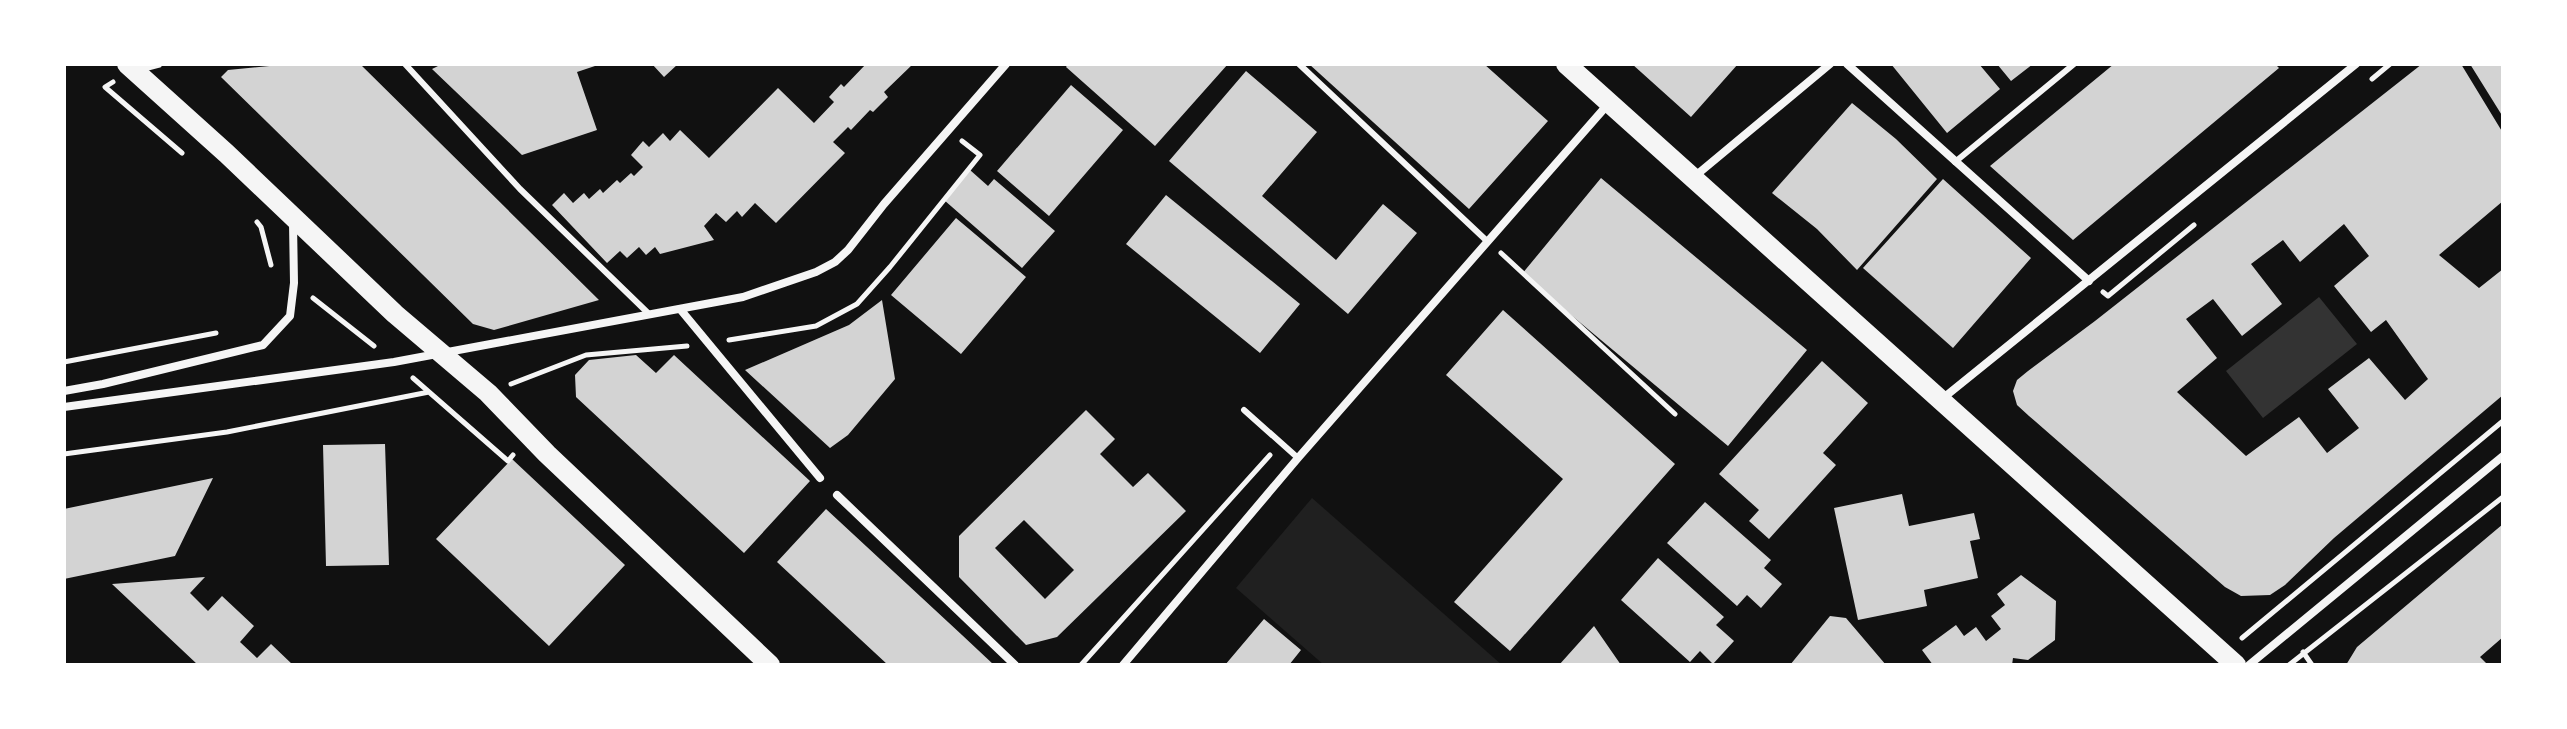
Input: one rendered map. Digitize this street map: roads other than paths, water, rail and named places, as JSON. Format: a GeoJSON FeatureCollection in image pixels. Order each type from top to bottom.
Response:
{"type":"FeatureCollection","features":[{"type":"Feature","properties":{"kind":"main road"},"geometry":{"type":"LineString","coordinates":[[1566,64],[2230,659]]}},
{"type":"Feature","properties":{"kind":"main road"},"geometry":{"type":"LineString","coordinates":[[130,67],[439,352],[488,393],[547,454],[770,665]]}},
{"type":"Feature","properties":{"kind":"street"},"geometry":{"type":"LineString","coordinates":[[130,67],[158,64]]}},
{"type":"Feature","properties":{"kind":"street"},"geometry":{"type":"LineString","coordinates":[[64,407],[380,364],[743,297],[816,272],[835,262],[848,250],[1006,64]]}},
{"type":"Feature","properties":{"kind":"street"},"geometry":{"type":"LineString","coordinates":[[1693,178],[1830,64]]}},
{"type":"Feature","properties":{"kind":"street"},"geometry":{"type":"LineString","coordinates":[[1847,64],[2089,281]]}},
{"type":"Feature","properties":{"kind":"street"},"geometry":{"type":"LineString","coordinates":[[1941,400],[2356,64]]}},
{"type":"Feature","properties":{"kind":"street"},"geometry":{"type":"LineString","coordinates":[[1123,665],[1298,458],[1609,103]]}},
{"type":"Feature","properties":{"kind":"street"},"geometry":{"type":"LineString","coordinates":[[64,391],[263,345],[290,316],[294,283],[293,218]]}},
{"type":"Feature","properties":{"kind":"street"},"geometry":{"type":"LineString","coordinates":[[680,309],[820,478]]}},
{"type":"Feature","properties":{"kind":"street"},"geometry":{"type":"LineString","coordinates":[[2249,665],[2503,456]]}},
{"type":"Feature","properties":{"kind":"street"},"geometry":{"type":"LineString","coordinates":[[837,495],[1015,665]]}},
{"type":"Feature","properties":{"kind":"lane"},"geometry":{"type":"LineString","coordinates":[[405,64],[520,189],[649,314]]}},
{"type":"Feature","properties":{"kind":"lane"},"geometry":{"type":"LineString","coordinates":[[1299,64],[1488,242]]}},
{"type":"Feature","properties":{"kind":"lane"},"geometry":{"type":"LineString","coordinates":[[1955,162],[2074,64]]}},
{"type":"Feature","properties":{"kind":"lane"},"geometry":{"type":"LineString","coordinates":[[1244,410],[1298,458]]}}]}
